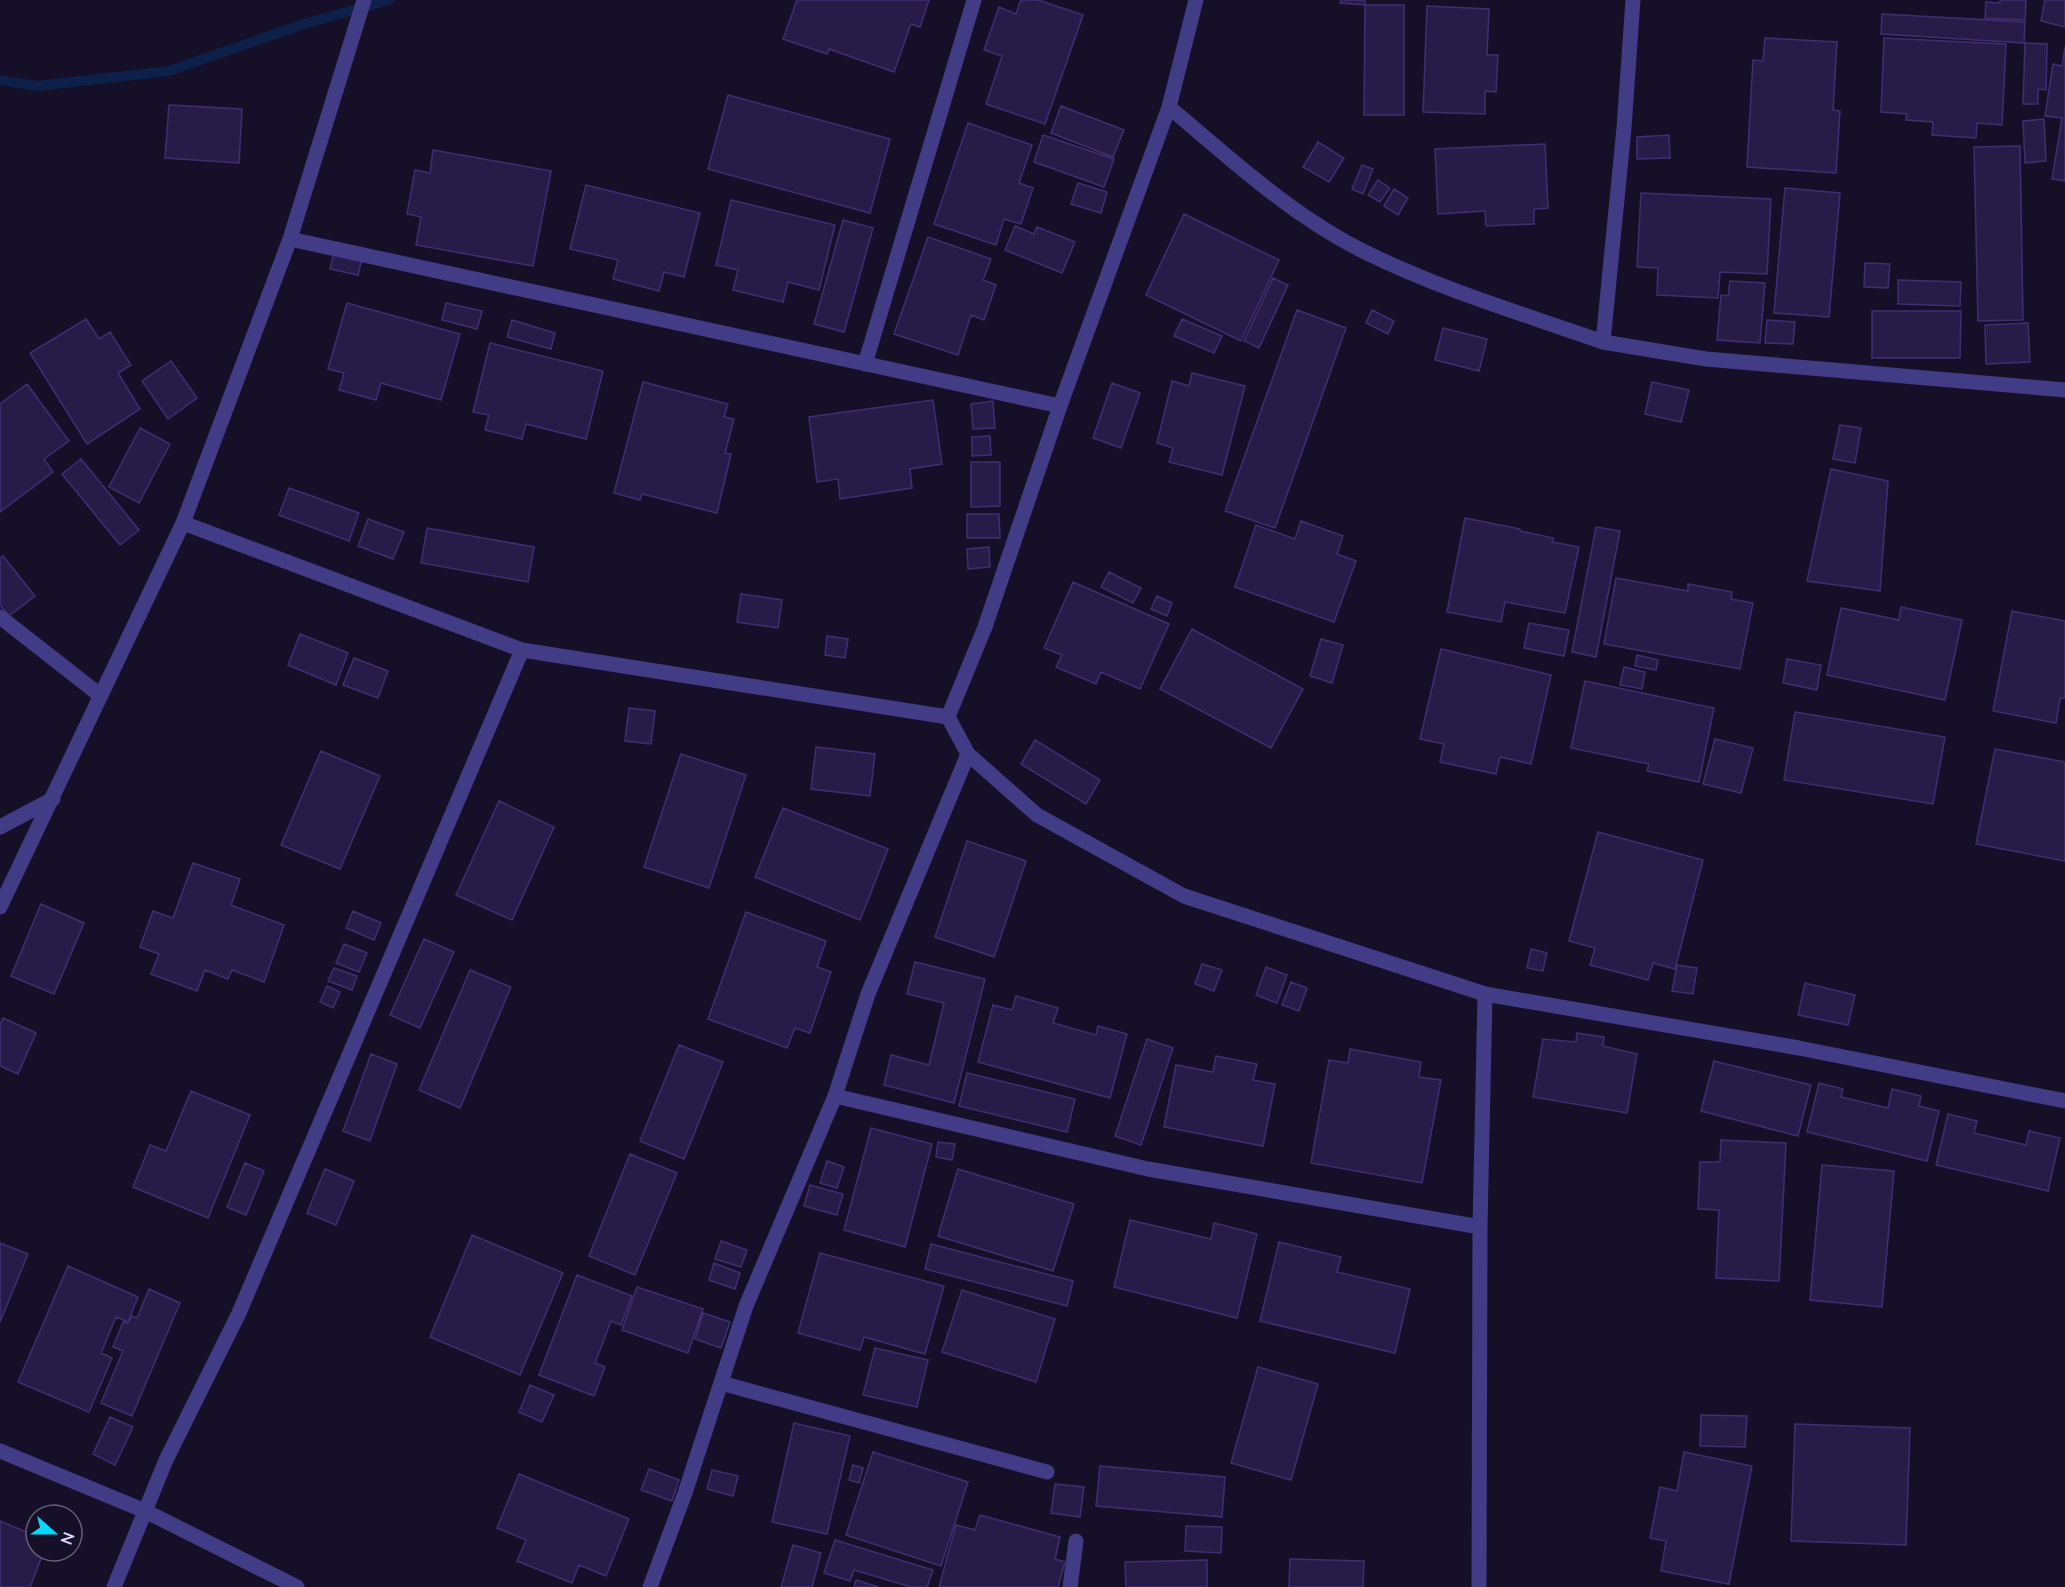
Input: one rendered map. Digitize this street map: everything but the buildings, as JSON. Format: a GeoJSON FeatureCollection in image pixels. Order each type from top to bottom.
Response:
{"type":"FeatureCollection","features":[{"type":"Feature","properties":{"kind":"street"},"geometry":{"type":"LineString","coordinates":[[0,907],[183,523],[290,239],[364,0]]}},
{"type":"Feature","properties":{"kind":"street"},"geometry":{"type":"LineString","coordinates":[[866,364],[974,0]]}},
{"type":"Feature","properties":{"kind":"street"},"geometry":{"type":"LineString","coordinates":[[948,717],[986,627],[1060,406],[1169,107],[1196,0]]}},
{"type":"Feature","properties":{"kind":"street"},"geometry":{"type":"LineString","coordinates":[[1602,342],[1624,129],[1633,0]]}},
{"type":"Feature","properties":{"kind":"street"},"geometry":{"type":"LineString","coordinates":[[1169,107],[1282,201],[1367,253],[1479,299],[1602,342],[1706,359],[2065,390]]}},
{"type":"Feature","properties":{"kind":"street"},"geometry":{"type":"LineString","coordinates":[[290,239],[1060,406]]}},
{"type":"Feature","properties":{"kind":"street"},"geometry":{"type":"LineString","coordinates":[[183,523],[522,650],[948,717]]}},
{"type":"Feature","properties":{"kind":"street"},"geometry":{"type":"LineString","coordinates":[[0,617],[101,696]]}},
{"type":"Feature","properties":{"kind":"street"},"geometry":{"type":"LineString","coordinates":[[114,1587],[166,1460],[239,1313],[522,650]]}},
{"type":"Feature","properties":{"kind":"street"},"geometry":{"type":"LineString","coordinates":[[948,717],[968,754],[1037,815],[1184,896],[1485,994],[1799,1048],[2065,1101]]}},
{"type":"Feature","properties":{"kind":"street"},"geometry":{"type":"LineString","coordinates":[[650,1587],[685,1493],[746,1306],[835,1096],[868,994],[968,754]]}},
{"type":"Feature","properties":{"kind":"street"},"geometry":{"type":"LineString","coordinates":[[0,827],[52,799]]}},
{"type":"Feature","properties":{"kind":"street"},"geometry":{"type":"LineString","coordinates":[[1479,1587],[1480,1227],[1485,994]]}},
{"type":"Feature","properties":{"kind":"street"},"geometry":{"type":"LineString","coordinates":[[835,1096],[1148,1169],[1480,1227]]}},
{"type":"Feature","properties":{"kind":"street"},"geometry":{"type":"LineString","coordinates":[[721,1383],[1047,1472]]}},
{"type":"Feature","properties":{"kind":"street"},"geometry":{"type":"LineString","coordinates":[[0,1451],[145,1511],[297,1587]]}},
{"type":"Feature","properties":{"kind":"street"},"geometry":{"type":"LineString","coordinates":[[1070,1587],[1076,1541]]}},
{"type":"Feature","properties":{"kind":"waterway"},"geometry":{"type":"LineString","coordinates":[[0,80],[37,86],[169,71],[304,24],[389,0]]}}]}
